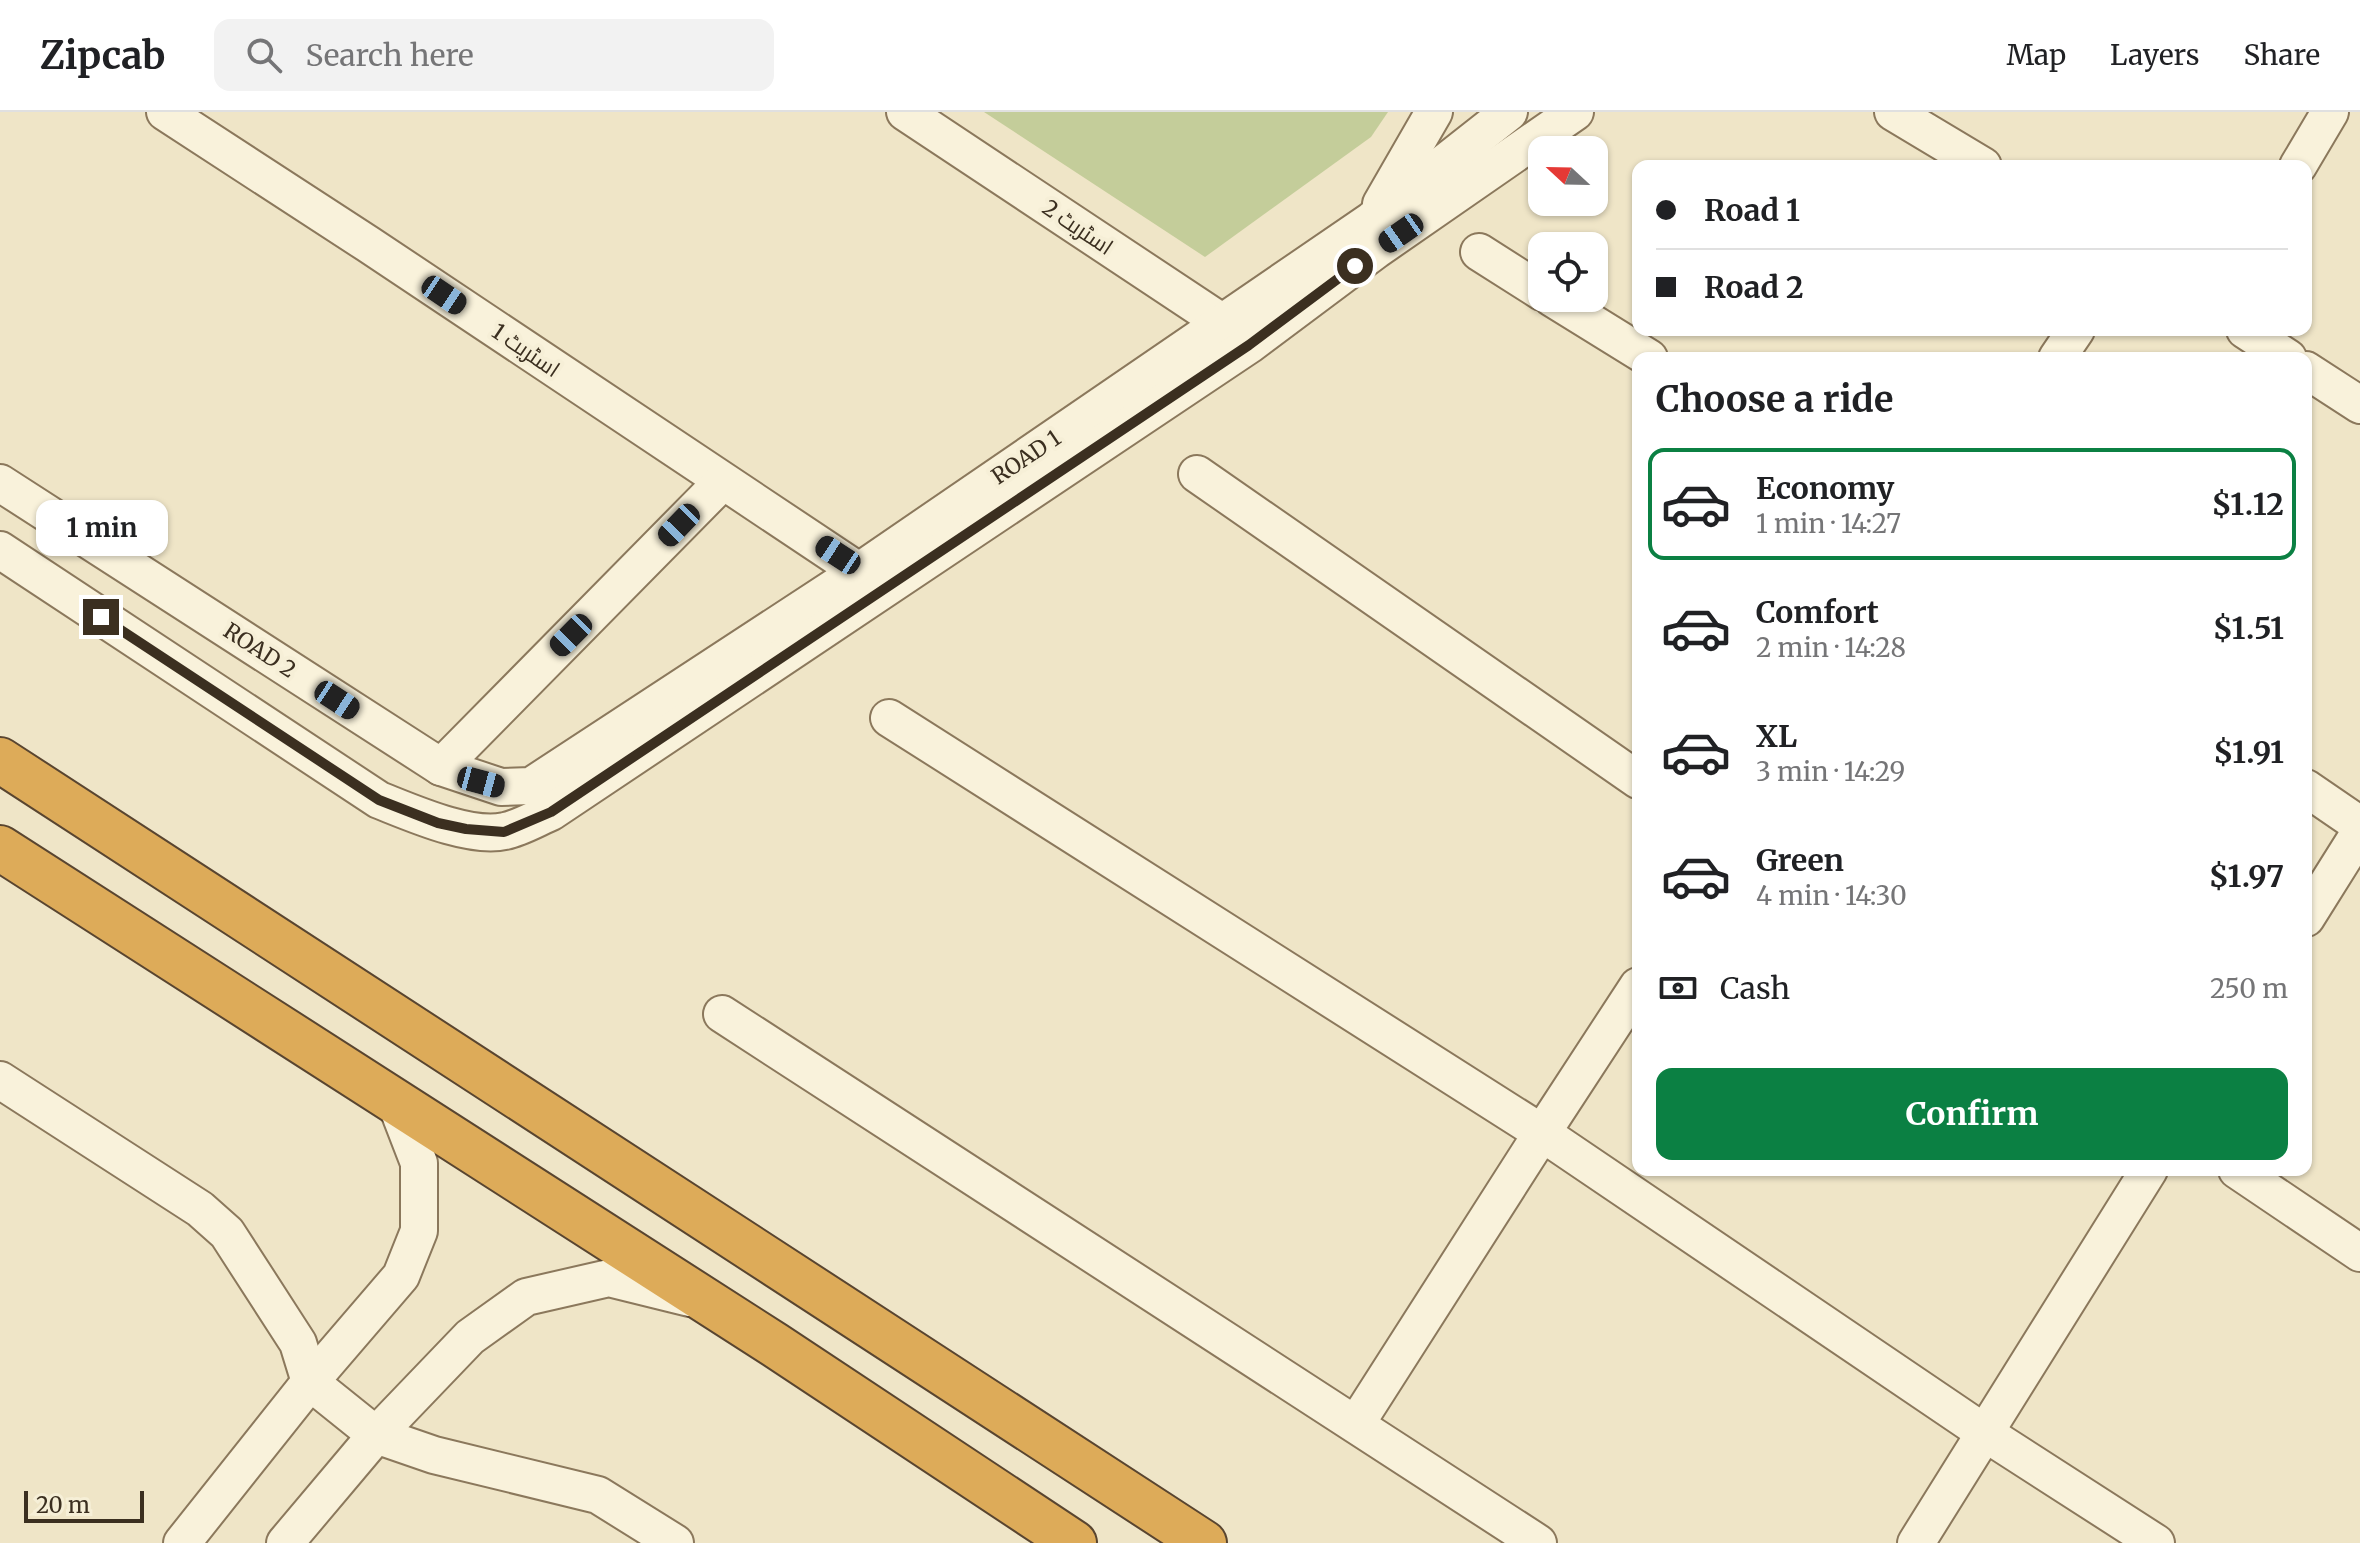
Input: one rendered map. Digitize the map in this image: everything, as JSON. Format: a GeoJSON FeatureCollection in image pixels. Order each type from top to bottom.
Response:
{"type":"FeatureCollection","features":[{"type":"Feature","properties":{"kind":"highway"},"geometry":{"type":"LineString","coordinates":[[0,760],[1204,1543]]}},
{"type":"Feature","properties":{"kind":"highway"},"geometry":{"type":"LineString","coordinates":[[0,848],[707,1302],[1074,1543]]}},
{"type":"Feature","properties":{"kind":"street","name":"اسٹریٹ 1"},"geometry":{"type":"LineString","coordinates":[[165,112],[873,580]]}},
{"type":"Feature","properties":{"kind":"street","name":"اسٹریٹ 2"},"geometry":{"type":"LineString","coordinates":[[905,112],[1236,334]]}},
{"type":"Feature","properties":{"kind":"street"},"geometry":{"type":"LineString","coordinates":[[1355,266],[1372,220],[1434,112]]}},
{"type":"Feature","properties":{"kind":"street","name":"ROAD 1"},"geometry":{"type":"LineString","coordinates":[[1236,334],[1372,220],[1509,112]]}},
{"type":"Feature","properties":{"kind":"street","name":"ROAD 1"},"geometry":{"type":"LineString","coordinates":[[541,799],[873,580],[1236,334],[1355,266],[1575,112]]}},
{"type":"Feature","properties":{"kind":"street"},"geometry":{"type":"LineString","coordinates":[[2302,160],[2330,112]]}},
{"type":"Feature","properties":{"kind":"street"},"geometry":{"type":"LineString","coordinates":[[1896,113],[1973,160]]}},
{"type":"Feature","properties":{"kind":"street"},"geometry":{"type":"LineString","coordinates":[[1479,252],[1528,283]]}},
{"type":"Feature","properties":{"kind":"street"},"geometry":{"type":"LineString","coordinates":[[1575,312],[1639,352]]}},
{"type":"Feature","properties":{"kind":"street"},"geometry":{"type":"LineString","coordinates":[[2254,336],[2279,352]]}},
{"type":"Feature","properties":{"kind":"street"},"geometry":{"type":"LineString","coordinates":[[2312,374],[2360,405]]}},
{"type":"Feature","properties":{"kind":"street"},"geometry":{"type":"LineString","coordinates":[[1197,474],[1632,776]]}},
{"type":"Feature","properties":{"kind":"street"},"geometry":{"type":"LineString","coordinates":[[441,767],[722,482]]}},
{"type":"Feature","properties":{"kind":"street","name":"ROAD 2"},"geometry":{"type":"LineString","coordinates":[[0,483],[441,767],[541,799]]}},
{"type":"Feature","properties":{"kind":"street"},"geometry":{"type":"LineString","coordinates":[[0,550],[379,800],[438,823],[504,832],[541,799]]}},
{"type":"Feature","properties":{"kind":"street"},"geometry":{"type":"LineString","coordinates":[[889,718],[1542,1133],[1985,1433],[2156,1543]]}},
{"type":"Feature","properties":{"kind":"street"},"geometry":{"type":"LineString","coordinates":[[466,829],[481,782]]}},
{"type":"Feature","properties":{"kind":"street"},"geometry":{"type":"LineString","coordinates":[[2312,794],[2357,840],[2312,909]]}},
{"type":"Feature","properties":{"kind":"street"},"geometry":{"type":"LineString","coordinates":[[1356,1424],[1632,995]]}},
{"type":"Feature","properties":{"kind":"street"},"geometry":{"type":"LineString","coordinates":[[722,1014],[1538,1543]]}},
{"type":"Feature","properties":{"kind":"street"},"geometry":{"type":"LineString","coordinates":[[0,1080],[200,1209],[227,1233],[298,1343],[310,1382],[376,1435],[434,1455],[598,1495],[675,1543]]}},
{"type":"Feature","properties":{"kind":"street"},"geometry":{"type":"LineString","coordinates":[[182,1543],[310,1382],[401,1276],[419,1231],[419,1163],[395,1101]]}},
{"type":"Feature","properties":{"kind":"street"},"geometry":{"type":"LineString","coordinates":[[1916,1543],[2145,1176]]}},
{"type":"Feature","properties":{"kind":"street"},"geometry":{"type":"LineString","coordinates":[[2246,1176],[2360,1253]]}},
{"type":"Feature","properties":{"kind":"street"},"geometry":{"type":"LineString","coordinates":[[285,1543],[376,1435],[470,1337],[526,1297],[609,1278],[707,1302]]}},
{"type":"Feature","properties":{"kind":"green space"},"geometry":{"type":"Polygon","coordinates":[[[984,112],[1388,112],[1371,137],[1205,257],[984,112]]]}},
{"type":"Feature","properties":{"kind":"route"},"geometry":{"type":"LineString","coordinates":[[101,617],[379,800],[438,823],[504,832],[551,812],[915,570],[1249,345],[1355,266]]}}]}
